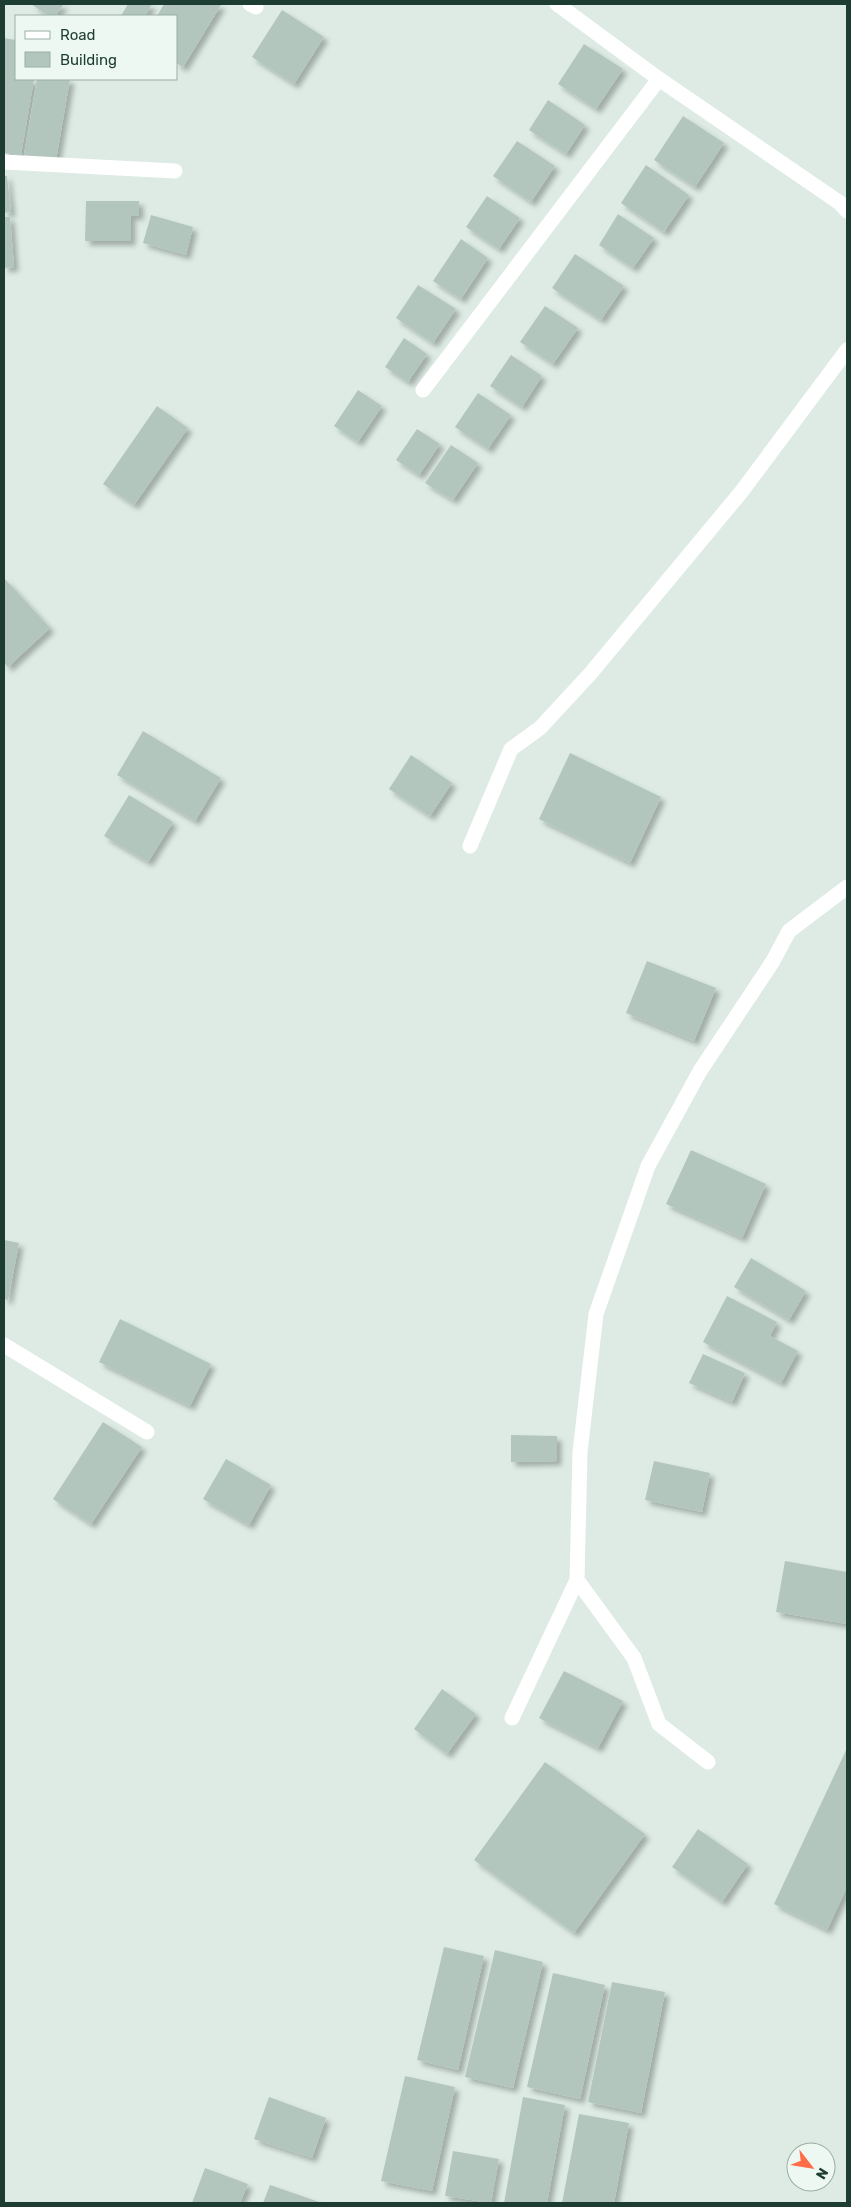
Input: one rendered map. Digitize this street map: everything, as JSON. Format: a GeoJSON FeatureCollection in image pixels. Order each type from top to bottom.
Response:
{"type":"FeatureCollection","features":[{"type":"Feature","properties":{"kind":"street"},"geometry":{"type":"LineString","coordinates":[[558,4],[659,79],[840,203],[847,211]]}},
{"type":"Feature","properties":{"kind":"street"},"geometry":{"type":"LineString","coordinates":[[423,390],[659,79]]}},
{"type":"Feature","properties":{"kind":"street"},"geometry":{"type":"LineString","coordinates":[[4,162],[175,171]]}},
{"type":"Feature","properties":{"kind":"street"},"geometry":{"type":"LineString","coordinates":[[470,846],[511,749],[540,728],[590,674],[742,491],[847,350]]}},
{"type":"Feature","properties":{"kind":"street"},"geometry":{"type":"LineString","coordinates":[[512,1718],[576,1580],[580,1452],[596,1314],[648,1166],[700,1071],[773,961],[789,931],[847,887]]}},
{"type":"Feature","properties":{"kind":"street"},"geometry":{"type":"LineString","coordinates":[[4,1345],[147,1432]]}},
{"type":"Feature","properties":{"kind":"street"},"geometry":{"type":"LineString","coordinates":[[576,1580],[634,1658],[659,1724],[708,1762]]}},
{"type":"Feature","properties":{"kind":"building"},"geometry":{"type":"Polygon","coordinates":[[[31,4],[64,4],[56,15],[48,15],[31,4]]]}},
{"type":"Feature","properties":{"kind":"building"},"geometry":{"type":"Polygon","coordinates":[[[128,4],[152,4],[146,15],[122,15],[128,4]]]}},
{"type":"Feature","properties":{"kind":"building"},"geometry":{"type":"Polygon","coordinates":[[[164,4],[221,5],[183,67],[178,64],[178,15],[158,15],[164,4]]]}},
{"type":"Feature","properties":{"kind":"building"},"geometry":{"type":"Polygon","coordinates":[[[282,10],[324,37],[294,84],[252,57],[282,10]]]}},
{"type":"Feature","properties":{"kind":"building"},"geometry":{"type":"Polygon","coordinates":[[[4,38],[15,40],[15,80],[34,80],[21,155],[4,153],[4,38]]]}},
{"type":"Feature","properties":{"kind":"building"},"geometry":{"type":"Polygon","coordinates":[[[584,44],[623,69],[596,109],[558,84],[584,44]]]}},
{"type":"Feature","properties":{"kind":"building"},"geometry":{"type":"Polygon","coordinates":[[[37,80],[70,80],[56,160],[24,155],[37,80]]]}},
{"type":"Feature","properties":{"kind":"building"},"geometry":{"type":"Polygon","coordinates":[[[548,100],[585,125],[566,154],[529,130],[548,100]]]}},
{"type":"Feature","properties":{"kind":"building"},"geometry":{"type":"Polygon","coordinates":[[[683,116],[724,143],[695,187],[654,160],[683,116]]]}},
{"type":"Feature","properties":{"kind":"building"},"geometry":{"type":"Polygon","coordinates":[[[517,141],[555,166],[531,202],[493,176],[517,141]]]}},
{"type":"Feature","properties":{"kind":"building"},"geometry":{"type":"Polygon","coordinates":[[[646,165],[689,195],[664,232],[621,203],[646,165]]]}},
{"type":"Feature","properties":{"kind":"building"},"geometry":{"type":"Polygon","coordinates":[[[4,176],[7,176],[11,212],[4,213],[4,176]]]}},
{"type":"Feature","properties":{"kind":"building"},"geometry":{"type":"Polygon","coordinates":[[[487,196],[520,218],[499,249],[466,227],[487,196]]]}},
{"type":"Feature","properties":{"kind":"building"},"geometry":{"type":"Polygon","coordinates":[[[86,201],[139,201],[139,216],[131,215],[131,241],[85,241],[86,201]]]}},
{"type":"Feature","properties":{"kind":"building"},"geometry":{"type":"Polygon","coordinates":[[[618,214],[654,238],[633,268],[599,245],[618,214]]]}},
{"type":"Feature","properties":{"kind":"building"},"geometry":{"type":"Polygon","coordinates":[[[151,215],[193,227],[186,255],[143,243],[151,215]]]}},
{"type":"Feature","properties":{"kind":"building"},"geometry":{"type":"Polygon","coordinates":[[[4,217],[10,217],[14,267],[4,268],[4,217]]]}},
{"type":"Feature","properties":{"kind":"building"},"geometry":{"type":"Polygon","coordinates":[[[461,239],[488,258],[461,299],[433,281],[461,239]]]}},
{"type":"Feature","properties":{"kind":"building"},"geometry":{"type":"Polygon","coordinates":[[[575,254],[624,286],[601,320],[552,288],[575,254]]]}},
{"type":"Feature","properties":{"kind":"building"},"geometry":{"type":"Polygon","coordinates":[[[418,285],[456,309],[433,343],[396,318],[418,285]]]}},
{"type":"Feature","properties":{"kind":"building"},"geometry":{"type":"Polygon","coordinates":[[[545,306],[578,328],[553,364],[520,342],[545,306]]]}},
{"type":"Feature","properties":{"kind":"building"},"geometry":{"type":"Polygon","coordinates":[[[404,338],[427,354],[408,382],[385,367],[404,338]]]}},
{"type":"Feature","properties":{"kind":"building"},"geometry":{"type":"Polygon","coordinates":[[[511,355],[542,376],[522,407],[490,386],[511,355]]]}},
{"type":"Feature","properties":{"kind":"building"},"geometry":{"type":"Polygon","coordinates":[[[358,390],[382,406],[358,442],[334,426],[358,390]]]}},
{"type":"Feature","properties":{"kind":"building"},"geometry":{"type":"Polygon","coordinates":[[[478,393],[511,415],[488,449],[455,427],[478,393]]]}},
{"type":"Feature","properties":{"kind":"building"},"geometry":{"type":"Polygon","coordinates":[[[157,406],[188,428],[134,505],[103,484],[157,406]]]}},
{"type":"Feature","properties":{"kind":"building"},"geometry":{"type":"Polygon","coordinates":[[[417,429],[440,444],[419,475],[396,460],[417,429]]]}},
{"type":"Feature","properties":{"kind":"building"},"geometry":{"type":"Polygon","coordinates":[[[451,445],[478,463],[453,500],[425,483],[451,445]]]}},
{"type":"Feature","properties":{"kind":"building"},"geometry":{"type":"Polygon","coordinates":[[[4,578],[50,628],[8,667],[4,663],[4,578]]]}},
{"type":"Feature","properties":{"kind":"building"},"geometry":{"type":"Polygon","coordinates":[[[143,731],[221,778],[195,821],[117,775],[143,731]]]}},
{"type":"Feature","properties":{"kind":"building"},"geometry":{"type":"Polygon","coordinates":[[[570,753],[661,797],[630,863],[539,819],[570,753]]]}},
{"type":"Feature","properties":{"kind":"building"},"geometry":{"type":"Polygon","coordinates":[[[411,755],[452,783],[430,816],[389,789],[411,755]]]}},
{"type":"Feature","properties":{"kind":"building"},"geometry":{"type":"Polygon","coordinates":[[[129,795],[173,822],[148,862],[104,836],[129,795]]]}},
{"type":"Feature","properties":{"kind":"building"},"geometry":{"type":"Polygon","coordinates":[[[647,961],[716,988],[694,1041],[626,1013],[647,961]]]}},
{"type":"Feature","properties":{"kind":"building"},"geometry":{"type":"Polygon","coordinates":[[[691,1150],[766,1184],[742,1238],[666,1204],[691,1150]]]}},
{"type":"Feature","properties":{"kind":"building"},"geometry":{"type":"Polygon","coordinates":[[[4,1240],[19,1243],[8,1300],[4,1299],[4,1240]]]}},
{"type":"Feature","properties":{"kind":"building"},"geometry":{"type":"Polygon","coordinates":[[[751,1258],[806,1291],[789,1320],[734,1287],[751,1258]]]}},
{"type":"Feature","properties":{"kind":"building"},"geometry":{"type":"Polygon","coordinates":[[[727,1296],[777,1322],[770,1336],[798,1351],[781,1383],[703,1342],[727,1296]]]}},
{"type":"Feature","properties":{"kind":"building"},"geometry":{"type":"Polygon","coordinates":[[[120,1319],[211,1364],[190,1406],[99,1362],[120,1319]]]}},
{"type":"Feature","properties":{"kind":"building"},"geometry":{"type":"Polygon","coordinates":[[[703,1354],[745,1373],[732,1402],[689,1383],[703,1354]]]}},
{"type":"Feature","properties":{"kind":"building"},"geometry":{"type":"Polygon","coordinates":[[[103,1422],[142,1447],[91,1524],[53,1499],[103,1422]]]}},
{"type":"Feature","properties":{"kind":"building"},"geometry":{"type":"Polygon","coordinates":[[[511,1435],[557,1436],[557,1461],[511,1462],[511,1435]]]}},
{"type":"Feature","properties":{"kind":"building"},"geometry":{"type":"Polygon","coordinates":[[[226,1459],[271,1485],[249,1525],[203,1499],[226,1459]]]}},
{"type":"Feature","properties":{"kind":"building"},"geometry":{"type":"Polygon","coordinates":[[[654,1461],[710,1473],[702,1512],[645,1500],[654,1461]]]}},
{"type":"Feature","properties":{"kind":"building"},"geometry":{"type":"Polygon","coordinates":[[[785,1561],[847,1572],[847,1624],[776,1612],[785,1561]]]}},
{"type":"Feature","properties":{"kind":"building"},"geometry":{"type":"Polygon","coordinates":[[[564,1671],[623,1701],[598,1748],[539,1718],[564,1671]]]}},
{"type":"Feature","properties":{"kind":"building"},"geometry":{"type":"Polygon","coordinates":[[[442,1689],[476,1714],[447,1754],[414,1729],[442,1689]]]}},
{"type":"Feature","properties":{"kind":"building"},"geometry":{"type":"Polygon","coordinates":[[[847,1748],[847,1887],[827,1930],[774,1904],[847,1748]]]}},
{"type":"Feature","properties":{"kind":"building"},"geometry":{"type":"Polygon","coordinates":[[[545,1762],[645,1834],[574,1933],[474,1860],[545,1762]]]}},
{"type":"Feature","properties":{"kind":"building"},"geometry":{"type":"Polygon","coordinates":[[[698,1829],[748,1864],[722,1902],[672,1867],[698,1829]]]}},
{"type":"Feature","properties":{"kind":"building"},"geometry":{"type":"Polygon","coordinates":[[[444,1947],[484,1956],[458,2070],[417,2060],[444,1947]]]}},
{"type":"Feature","properties":{"kind":"building"},"geometry":{"type":"Polygon","coordinates":[[[495,1950],[543,1962],[513,2088],[465,2077],[495,1950]]]}},
{"type":"Feature","properties":{"kind":"building"},"geometry":{"type":"Polygon","coordinates":[[[553,1973],[605,1985],[580,2099],[527,2087],[553,1973]]]}},
{"type":"Feature","properties":{"kind":"building"},"geometry":{"type":"Polygon","coordinates":[[[612,1982],[665,1992],[641,2113],[588,2102],[612,1982]]]}},
{"type":"Feature","properties":{"kind":"building"},"geometry":{"type":"Polygon","coordinates":[[[405,2076],[455,2087],[432,2191],[381,2181],[405,2076]]]}},
{"type":"Feature","properties":{"kind":"building"},"geometry":{"type":"Polygon","coordinates":[[[269,2097],[326,2118],[312,2158],[254,2139],[269,2097]]]}},
{"type":"Feature","properties":{"kind":"building"},"geometry":{"type":"Polygon","coordinates":[[[523,2097],[565,2105],[547,2203],[504,2203],[523,2097]]]}},
{"type":"Feature","properties":{"kind":"building"},"geometry":{"type":"Polygon","coordinates":[[[579,2114],[629,2123],[614,2203],[562,2203],[579,2114]]]}},
{"type":"Feature","properties":{"kind":"building"},"geometry":{"type":"Polygon","coordinates":[[[453,2151],[499,2159],[491,2203],[445,2196],[453,2151]]]}},
{"type":"Feature","properties":{"kind":"building"},"geometry":{"type":"Polygon","coordinates":[[[205,2168],[248,2184],[240,2203],[192,2203],[205,2168]]]}},
{"type":"Feature","properties":{"kind":"building"},"geometry":{"type":"Polygon","coordinates":[[[270,2185],[322,2203],[263,2203],[270,2185]]]}}]}
